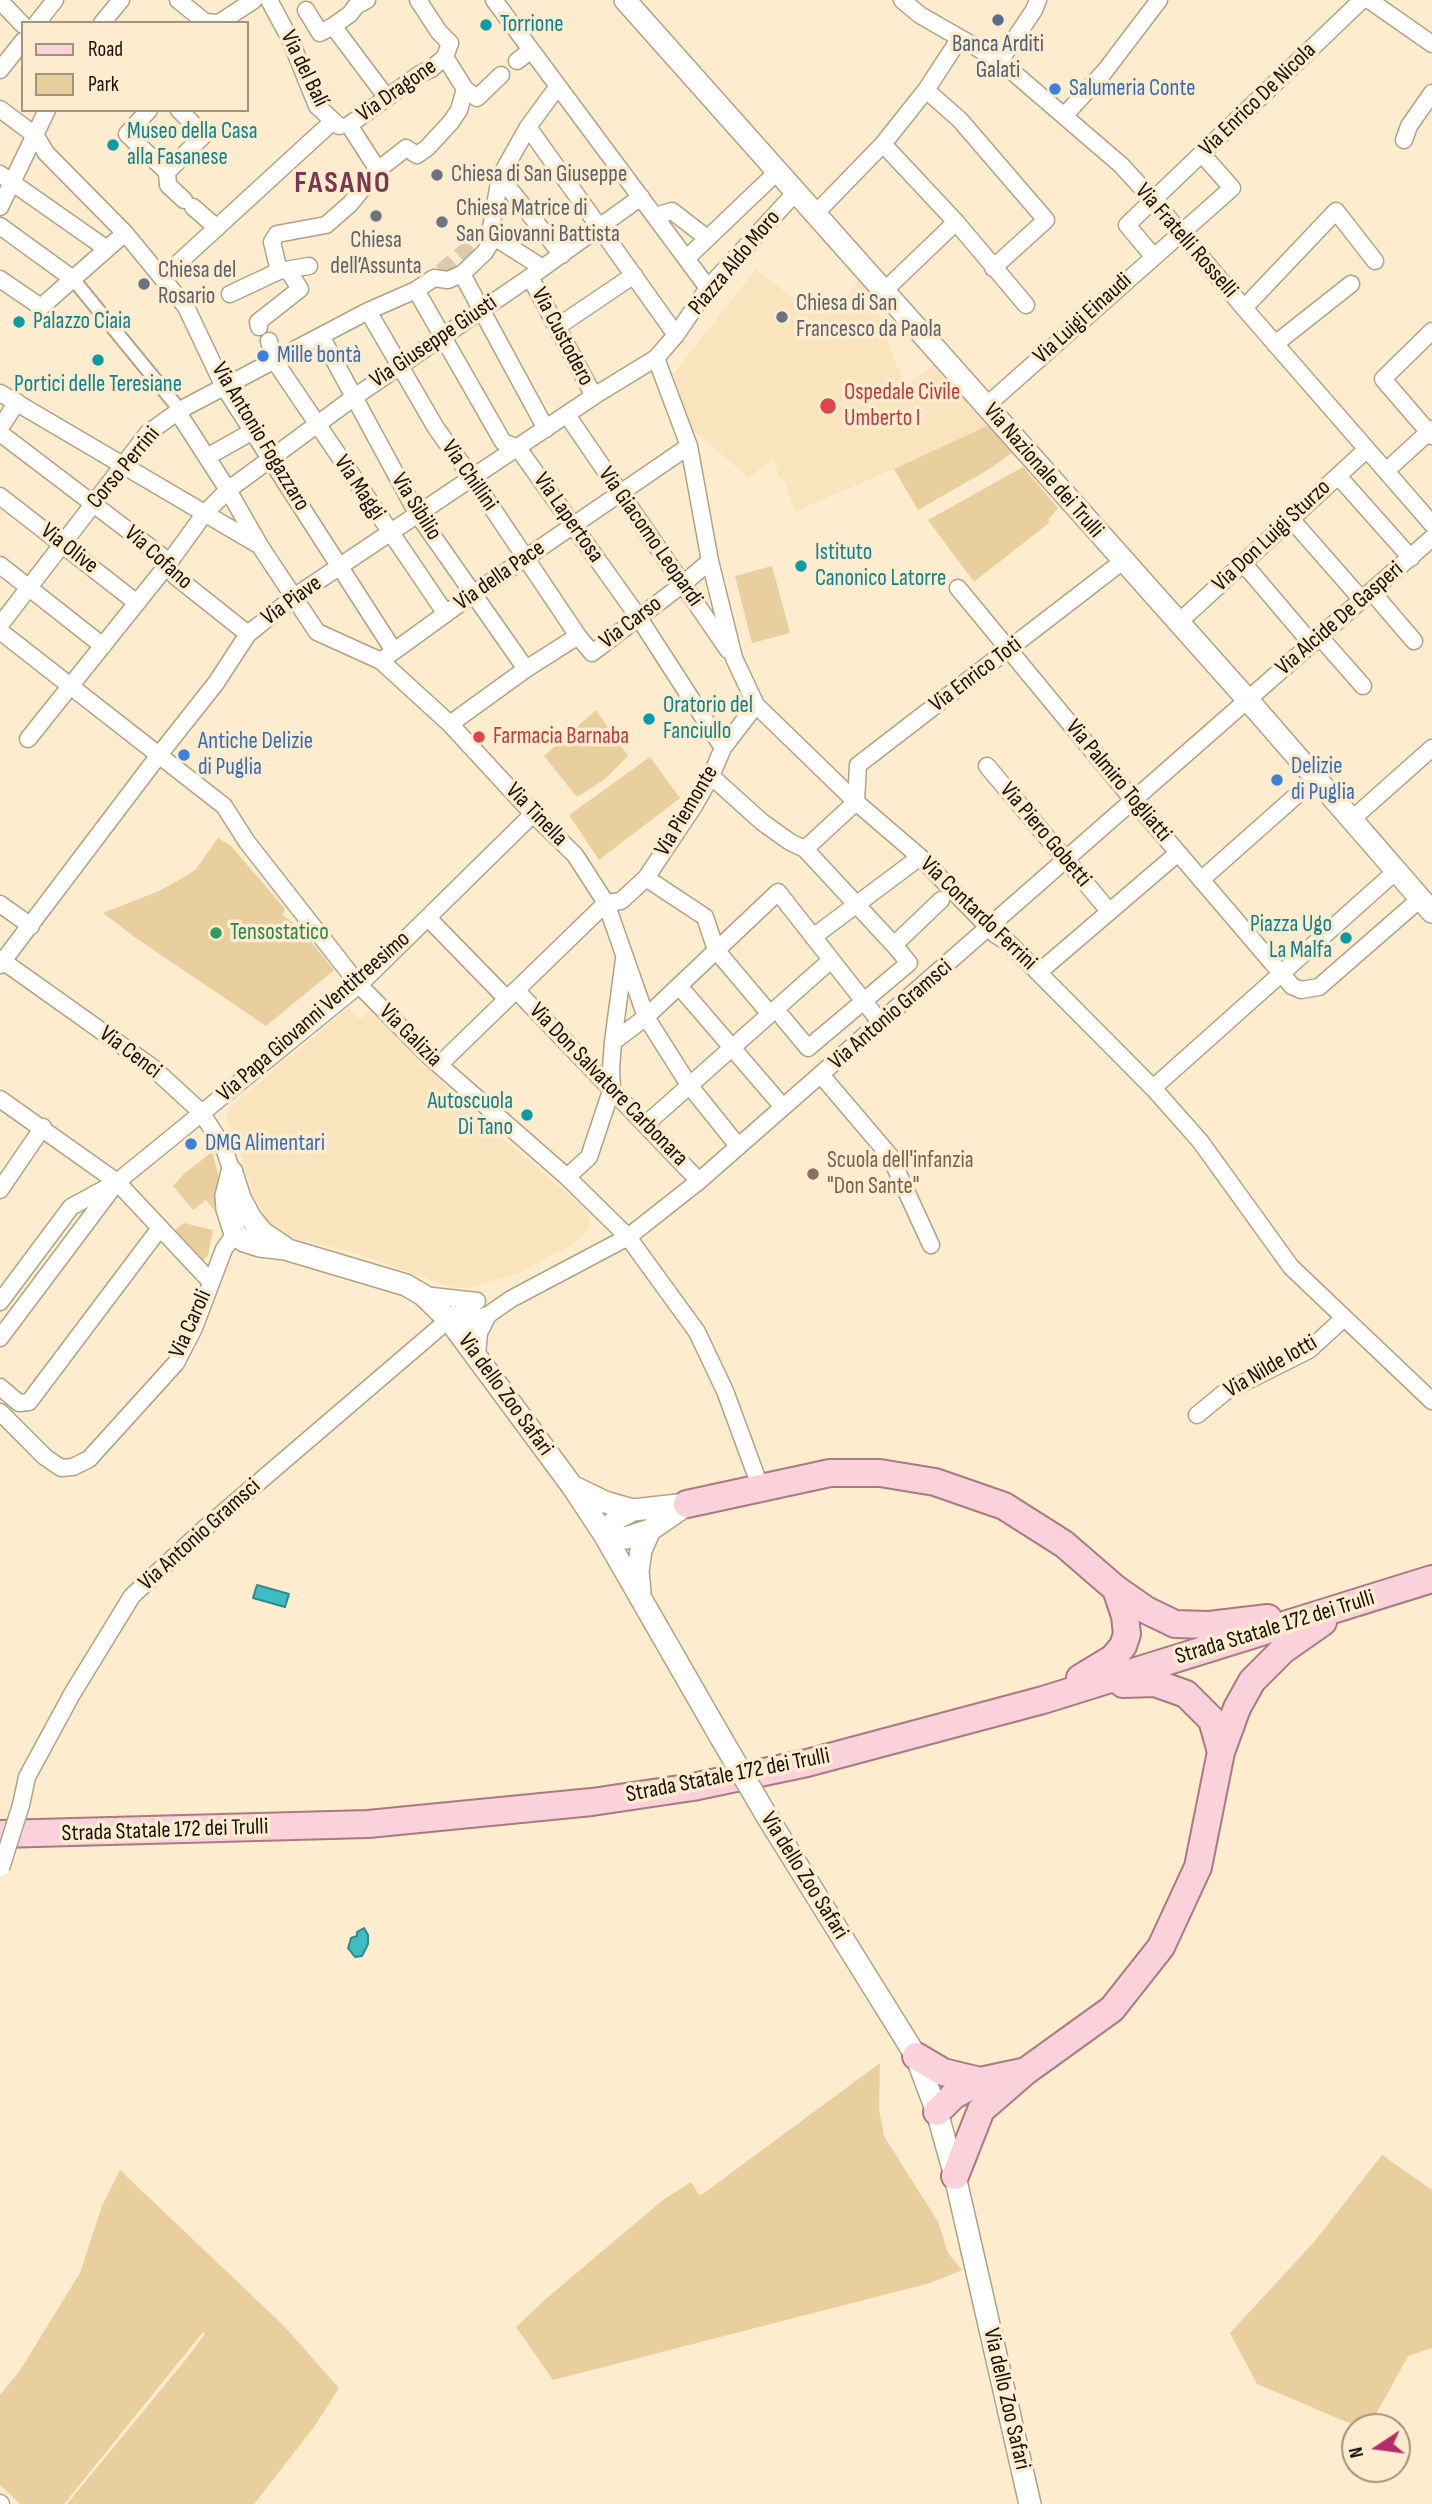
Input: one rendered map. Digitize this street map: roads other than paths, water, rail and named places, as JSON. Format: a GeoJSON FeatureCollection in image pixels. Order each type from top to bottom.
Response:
{"type":"FeatureCollection","features":[{"type":"Feature","properties":{"kind":"main road"},"geometry":{"type":"LineString","coordinates":[[687,1504],[760,1486],[830,1473],[880,1473],[936,1482],[1004,1506],[1064,1544],[1116,1589],[1146,1610],[1175,1624],[1209,1625],[1343,1608]]}},
{"type":"Feature","properties":{"kind":"main road","name":"Strada Statale 172 dei Trulli"},"geometry":{"type":"LineString","coordinates":[[0,1834],[368,1824],[592,1802],[693,1787],[807,1763],[1043,1700],[1432,1579]]}},
{"type":"Feature","properties":{"kind":"main road"},"geometry":{"type":"LineString","coordinates":[[1043,1700],[1113,1658],[1123,1646],[1126,1634],[1125,1616],[1116,1589]]}},
{"type":"Feature","properties":{"kind":"main road"},"geometry":{"type":"LineString","coordinates":[[937,2112],[959,2116],[981,2110],[1026,2071],[1112,2009],[1161,1947],[1198,1867],[1221,1752],[1237,1708],[1252,1681],[1283,1650],[1343,1608]]}},
{"type":"Feature","properties":{"kind":"main road"},"geometry":{"type":"LineString","coordinates":[[1088,1686],[1155,1683],[1186,1694],[1212,1720],[1221,1752]]}},
{"type":"Feature","properties":{"kind":"main road"},"geometry":{"type":"LineString","coordinates":[[916,2056],[943,2072],[980,2081]]}},
{"type":"Feature","properties":{"kind":"main road"},"geometry":{"type":"LineString","coordinates":[[937,2112],[953,2096],[980,2081],[1026,2071]]}},
{"type":"Feature","properties":{"kind":"main road"},"geometry":{"type":"LineString","coordinates":[[955,2176],[981,2110]]}},
{"type":"Feature","properties":{"kind":"street"},"geometry":{"type":"LineString","coordinates":[[39,21],[55,0]]}},
{"type":"Feature","properties":{"kind":"street"},"geometry":{"type":"LineString","coordinates":[[107,21],[121,0]]}},
{"type":"Feature","properties":{"kind":"street"},"geometry":{"type":"LineString","coordinates":[[178,0],[204,21]]}},
{"type":"Feature","properties":{"kind":"street"},"geometry":{"type":"LineString","coordinates":[[221,21],[254,0]]}},
{"type":"Feature","properties":{"kind":"street","name":"Via del Balí"},"geometry":{"type":"LineString","coordinates":[[269,0],[290,38],[317,106],[340,123],[377,170]]}},
{"type":"Feature","properties":{"kind":"street"},"geometry":{"type":"LineString","coordinates":[[306,10],[320,33],[334,26],[367,0]]}},
{"type":"Feature","properties":{"kind":"street"},"geometry":{"type":"LineString","coordinates":[[406,0],[411,0]]}},
{"type":"Feature","properties":{"kind":"street"},"geometry":{"type":"LineString","coordinates":[[418,0],[439,33],[465,89],[477,99],[501,75]]}},
{"type":"Feature","properties":{"kind":"street"},"geometry":{"type":"LineString","coordinates":[[494,0],[708,288]]}},
{"type":"Feature","properties":{"kind":"street","name":"Via Nazionale dei Trulli"},"geometry":{"type":"LineString","coordinates":[[625,0],[1247,699],[1426,906]]}},
{"type":"Feature","properties":{"kind":"street","name":"Via Fratelli Rosselli"},"geometry":{"type":"LineString","coordinates":[[902,0],[920,15],[1000,61],[1121,165],[1432,524]]}},
{"type":"Feature","properties":{"kind":"street"},"geometry":{"type":"LineString","coordinates":[[1000,61],[1038,0]]}},
{"type":"Feature","properties":{"kind":"street"},"geometry":{"type":"LineString","coordinates":[[1064,116],[1105,71],[1159,0]]}},
{"type":"Feature","properties":{"kind":"street","name":"Via Enrico De Nicola"},"geometry":{"type":"LineString","coordinates":[[1153,256],[1127,225],[1362,0]]}},
{"type":"Feature","properties":{"kind":"street"},"geometry":{"type":"LineString","coordinates":[[1368,0],[1432,44]]}},
{"type":"Feature","properties":{"kind":"street"},"geometry":{"type":"LineString","coordinates":[[0,1],[21,23]]}},
{"type":"Feature","properties":{"kind":"street"},"geometry":{"type":"LineString","coordinates":[[334,26],[387,98]]}},
{"type":"Feature","properties":{"kind":"street"},"geometry":{"type":"LineString","coordinates":[[816,213],[883,144],[926,90],[960,38]]}},
{"type":"Feature","properties":{"kind":"street"},"geometry":{"type":"LineString","coordinates":[[0,70],[21,44]]}},
{"type":"Feature","properties":{"kind":"street","name":"Via Dragone"},"geometry":{"type":"LineString","coordinates":[[163,277],[340,123],[387,98],[431,69],[447,50]]}},
{"type":"Feature","properties":{"kind":"street"},"geometry":{"type":"LineString","coordinates":[[517,61],[531,50]]}},
{"type":"Feature","properties":{"kind":"street"},"geometry":{"type":"LineString","coordinates":[[546,429],[462,274],[485,252],[500,177],[528,127],[558,86]]}},
{"type":"Feature","properties":{"kind":"street"},"geometry":{"type":"LineString","coordinates":[[259,327],[258,322],[300,289],[283,271],[272,242],[277,234],[326,225],[350,204],[377,170],[406,148],[417,155],[427,148],[459,110],[465,89]]}},
{"type":"Feature","properties":{"kind":"street"},"geometry":{"type":"LineString","coordinates":[[926,90],[960,120],[1046,220],[993,268]]}},
{"type":"Feature","properties":{"kind":"street"},"geometry":{"type":"LineString","coordinates":[[1404,140],[1409,126],[1432,93]]}},
{"type":"Feature","properties":{"kind":"street","name":"Via Antonio Fogazzaro"},"geometry":{"type":"LineString","coordinates":[[0,109],[36,136],[46,153],[125,233],[186,307],[224,387],[340,567],[388,656]]}},
{"type":"Feature","properties":{"kind":"street"},"geometry":{"type":"LineString","coordinates":[[0,207],[6,178],[36,136],[46,112]]}},
{"type":"Feature","properties":{"kind":"street"},"geometry":{"type":"LineString","coordinates":[[147,112],[127,134],[167,173],[168,186],[217,228]]}},
{"type":"Feature","properties":{"kind":"street"},"geometry":{"type":"LineString","coordinates":[[167,173],[204,135],[181,112]]}},
{"type":"Feature","properties":{"kind":"street"},"geometry":{"type":"LineString","coordinates":[[528,127],[676,335]]}},
{"type":"Feature","properties":{"kind":"street"},"geometry":{"type":"LineString","coordinates":[[883,144],[956,222],[1026,305]]}},
{"type":"Feature","properties":{"kind":"street","name":"Via Luigi Einaudi"},"geometry":{"type":"LineString","coordinates":[[986,406],[1232,188],[1202,154]]}},
{"type":"Feature","properties":{"kind":"street","name":"Piazza Aldo Moro"},"geometry":{"type":"LineString","coordinates":[[687,258],[778,172]]}},
{"type":"Feature","properties":{"kind":"street"},"geometry":{"type":"LineString","coordinates":[[500,177],[562,255]]}},
{"type":"Feature","properties":{"kind":"street"},"geometry":{"type":"LineString","coordinates":[[6,178],[107,249]]}},
{"type":"Feature","properties":{"kind":"street","name":"Piazza Aldo Moro"},"geometry":{"type":"LineString","coordinates":[[676,335],[708,288],[796,192]]}},
{"type":"Feature","properties":{"kind":"street","name":"Via Giuseppe Giusti"},"geometry":{"type":"LineString","coordinates":[[205,513],[228,490],[271,457],[641,197]]}},
{"type":"Feature","properties":{"kind":"street","name":"Piazza Aldo Moro"},"geometry":{"type":"LineString","coordinates":[[655,216],[673,211],[707,238]]}},
{"type":"Feature","properties":{"kind":"street"},"geometry":{"type":"LineString","coordinates":[[1244,308],[1336,211],[1375,261]]}},
{"type":"Feature","properties":{"kind":"street"},"geometry":{"type":"LineString","coordinates":[[885,290],[956,222]]}},
{"type":"Feature","properties":{"kind":"street"},"geometry":{"type":"LineString","coordinates":[[0,226],[73,279],[178,410],[228,490]]}},
{"type":"Feature","properties":{"kind":"street"},"geometry":{"type":"LineString","coordinates":[[0,279],[41,307],[125,233]]}},
{"type":"Feature","properties":{"kind":"street"},"geometry":{"type":"LineString","coordinates":[[489,234],[536,273]]}},
{"type":"Feature","properties":{"kind":"street"},"geometry":{"type":"LineString","coordinates":[[230,294],[283,271],[309,266]]}},
{"type":"Feature","properties":{"kind":"street","name":"Via Custodero"},"geometry":{"type":"LineString","coordinates":[[536,273],[557,327],[594,396]]}},
{"type":"Feature","properties":{"kind":"street","name":"Corso Perrini"},"geometry":{"type":"LineString","coordinates":[[0,625],[148,433],[178,410],[368,311],[416,290],[438,275],[448,280],[462,274]]}},
{"type":"Feature","properties":{"kind":"street"},"geometry":{"type":"LineString","coordinates":[[557,327],[634,275]]}},
{"type":"Feature","properties":{"kind":"street"},"geometry":{"type":"LineString","coordinates":[[1275,344],[1351,284]]}},
{"type":"Feature","properties":{"kind":"street","name":"Via Lapertosa"},"geometry":{"type":"LineString","coordinates":[[416,290],[503,442],[518,448],[639,618],[723,748]]}},
{"type":"Feature","properties":{"kind":"street","name":"Via Chillini"},"geometry":{"type":"LineString","coordinates":[[368,311],[436,428],[578,636]]}},
{"type":"Feature","properties":{"kind":"street"},"geometry":{"type":"LineString","coordinates":[[1386,471],[1431,432],[1383,379],[1432,331]]}},
{"type":"Feature","properties":{"kind":"street","name":"Via Piave"},"geometry":{"type":"LineString","coordinates":[[1,962],[216,683],[248,634],[294,597],[594,396],[656,358],[676,335]]}},
{"type":"Feature","properties":{"kind":"street","name":"Via Sibilio"},"geometry":{"type":"LineString","coordinates":[[321,336],[418,515],[526,669]]}},
{"type":"Feature","properties":{"kind":"street","name":"Via Maggi"},"geometry":{"type":"LineString","coordinates":[[269,341],[274,360],[446,614]]}},
{"type":"Feature","properties":{"kind":"street","name":"Via Contardo Ferrini"},"geometry":{"type":"LineString","coordinates":[[656,358],[689,446],[710,561],[734,658],[756,705],[856,802],[920,857],[989,929],[1009,943],[1039,972],[1153,1088],[1200,1141],[1291,1267],[1432,1401]]}},
{"type":"Feature","properties":{"kind":"street"},"geometry":{"type":"LineString","coordinates":[[0,393],[260,546]]}},
{"type":"Feature","properties":{"kind":"street"},"geometry":{"type":"LineString","coordinates":[[0,430],[17,402]]}},
{"type":"Feature","properties":{"kind":"street","name":"Via Giacomo Leopardi"},"geometry":{"type":"LineString","coordinates":[[567,415],[734,658]]}},
{"type":"Feature","properties":{"kind":"street","name":"Via Cofano"},"geometry":{"type":"LineString","coordinates":[[0,430],[163,557],[175,576],[248,634]]}},
{"type":"Feature","properties":{"kind":"street"},"geometry":{"type":"LineString","coordinates":[[207,457],[253,431]]}},
{"type":"Feature","properties":{"kind":"street","name":"Via della Pace"},"geometry":{"type":"LineString","coordinates":[[388,656],[526,557],[689,446]]}},
{"type":"Feature","properties":{"kind":"street","name":"Via Don Luigi Sturzo"},"geometry":{"type":"LineString","coordinates":[[1178,623],[1366,450]]}},
{"type":"Feature","properties":{"kind":"street"},"geometry":{"type":"LineString","coordinates":[[1338,475],[1411,558]]}},
{"type":"Feature","properties":{"kind":"street","name":"Via Tinella"},"geometry":{"type":"LineString","coordinates":[[228,490],[260,546],[317,632],[388,656],[533,814],[575,855],[606,903],[646,1017],[690,1086],[738,1146]]}},
{"type":"Feature","properties":{"kind":"street","name":"Via Olive"},"geometry":{"type":"LineString","coordinates":[[0,496],[137,603]]}},
{"type":"Feature","properties":{"kind":"street"},"geometry":{"type":"LineString","coordinates":[[28,739],[168,564],[205,513]]}},
{"type":"Feature","properties":{"kind":"street"},"geometry":{"type":"LineString","coordinates":[[1291,519],[1414,641]]}},
{"type":"Feature","properties":{"kind":"street","name":"Via Alcide De Gasperi"},"geometry":{"type":"LineString","coordinates":[[1247,699],[1432,538]]}},
{"type":"Feature","properties":{"kind":"street","name":"Via Carso"},"geometry":{"type":"LineString","coordinates":[[450,724],[526,669],[578,636],[592,653],[710,561]]}},
{"type":"Feature","properties":{"kind":"street","name":"Via Enrico Toti"},"geometry":{"type":"LineString","coordinates":[[856,802],[858,765],[1123,561]]}},
{"type":"Feature","properties":{"kind":"street"},"geometry":{"type":"LineString","coordinates":[[1243,563],[1363,686]]}},
{"type":"Feature","properties":{"kind":"street"},"geometry":{"type":"LineString","coordinates":[[0,565],[103,646]]}},
{"type":"Feature","properties":{"kind":"street","name":"Via Palmiro Togliatti"},"geometry":{"type":"LineString","coordinates":[[958,589],[1133,800],[1281,972]]}},
{"type":"Feature","properties":{"kind":"street","name":"Via Galizia"},"geometry":{"type":"LineString","coordinates":[[0,631],[224,806],[247,842],[359,985],[439,1065],[567,1177],[628,1237],[697,1332],[725,1391],[760,1486]]}},
{"type":"Feature","properties":{"kind":"street","name":"Via Antonio Gramsci"},"geometry":{"type":"LineString","coordinates":[[450,1321],[469,1321],[488,1315],[511,1299],[628,1237],[699,1181],[881,1023],[1247,699]]}},
{"type":"Feature","properties":{"kind":"street","name":"Via Piemonte"},"geometry":{"type":"LineString","coordinates":[[439,1065],[606,903],[621,901],[646,878],[711,776],[723,748],[756,705]]}},
{"type":"Feature","properties":{"kind":"street"},"geometry":{"type":"LineString","coordinates":[[1351,820],[1432,748]]}},
{"type":"Feature","properties":{"kind":"street","name":"Via Piero Gobetti"},"geometry":{"type":"LineString","coordinates":[[987,766],[1104,905]]}},
{"type":"Feature","properties":{"kind":"street"},"geometry":{"type":"LineString","coordinates":[[711,776],[762,822],[805,849],[894,945],[941,900]]}},
{"type":"Feature","properties":{"kind":"street"},"geometry":{"type":"LineString","coordinates":[[1202,880],[1316,778]]}},
{"type":"Feature","properties":{"kind":"street"},"geometry":{"type":"LineString","coordinates":[[805,849],[856,802]]}},
{"type":"Feature","properties":{"kind":"street","name":"Via Papa Giovanni Ventitreesimo"},"geometry":{"type":"LineString","coordinates":[[117,1182],[359,985],[533,814]]}},
{"type":"Feature","properties":{"kind":"street"},"geometry":{"type":"LineString","coordinates":[[1039,972],[1178,853]]}},
{"type":"Feature","properties":{"kind":"street"},"geometry":{"type":"LineString","coordinates":[[813,937],[920,857]]}},
{"type":"Feature","properties":{"kind":"street"},"geometry":{"type":"LineString","coordinates":[[1153,1088],[1395,872]]}},
{"type":"Feature","properties":{"kind":"street"},"geometry":{"type":"LineString","coordinates":[[646,878],[705,917],[716,950],[777,1016]]}},
{"type":"Feature","properties":{"kind":"street"},"geometry":{"type":"LineString","coordinates":[[613,1042],[646,1017],[778,892],[881,1023]]}},
{"type":"Feature","properties":{"kind":"street"},"geometry":{"type":"LineString","coordinates":[[0,904],[31,926]]}},
{"type":"Feature","properties":{"kind":"street"},"geometry":{"type":"LineString","coordinates":[[1281,972],[1292,986],[1301,990],[1319,987],[1426,906]]}},
{"type":"Feature","properties":{"kind":"street","name":"Via Don Salvatore Carbonara"},"geometry":{"type":"LineString","coordinates":[[428,918],[612,1088],[699,1181]]}},
{"type":"Feature","properties":{"kind":"street","name":"Via Antonio Gramsci"},"geometry":{"type":"LineString","coordinates":[[777,1016],[808,1048],[909,963],[894,945]]}},
{"type":"Feature","properties":{"kind":"street"},"geometry":{"type":"LineString","coordinates":[[567,1177],[589,1157],[612,1088],[613,1042],[625,955]]}},
{"type":"Feature","properties":{"kind":"street"},"geometry":{"type":"LineString","coordinates":[[646,1124],[732,1047],[777,1016],[831,960]]}},
{"type":"Feature","properties":{"kind":"street","name":"Via Cenci"},"geometry":{"type":"LineString","coordinates":[[1,962],[152,1067],[201,1112],[224,1148],[240,1198],[250,1217],[263,1234],[285,1249]]}},
{"type":"Feature","properties":{"kind":"street"},"geometry":{"type":"LineString","coordinates":[[679,986],[783,1107]]}},
{"type":"Feature","properties":{"kind":"street"},"geometry":{"type":"LineString","coordinates":[[821,1075],[890,1156],[930,1245]]}},
{"type":"Feature","properties":{"kind":"street","name":"Via Caroli"},"geometry":{"type":"LineString","coordinates":[[0,1099],[117,1182],[210,1281],[194,1328],[176,1363],[89,1459],[73,1467],[61,1468],[45,1457],[0,1412]]}},
{"type":"Feature","properties":{"kind":"street"},"geometry":{"type":"LineString","coordinates":[[0,1190],[43,1127]]}},
{"type":"Feature","properties":{"kind":"street"},"geometry":{"type":"LineString","coordinates":[[232,1172],[226,1196],[235,1234],[244,1241],[260,1246],[285,1249]]}},
{"type":"Feature","properties":{"kind":"street"},"geometry":{"type":"LineString","coordinates":[[0,1302],[71,1207],[117,1182]]}},
{"type":"Feature","properties":{"kind":"street"},"geometry":{"type":"LineString","coordinates":[[0,1338],[117,1182]]}},
{"type":"Feature","properties":{"kind":"street"},"geometry":{"type":"LineString","coordinates":[[0,1387],[19,1403],[29,1402],[160,1228]]}},
{"type":"Feature","properties":{"kind":"street"},"geometry":{"type":"LineString","coordinates":[[210,1281],[224,1249],[235,1234]]}},
{"type":"Feature","properties":{"kind":"street","name":"Via dello Zoo Safari"},"geometry":{"type":"LineString","coordinates":[[285,1249],[406,1285],[424,1295],[477,1354],[605,1536],[768,1818],[916,2056],[937,2112],[955,2176],[1030,2504]]}},
{"type":"Feature","properties":{"kind":"street","name":"Via Antonio Gramsci"},"geometry":{"type":"LineString","coordinates":[[424,1295],[476,1301],[511,1299]]}},
{"type":"Feature","properties":{"kind":"street","name":"Via Antonio Gramsci"},"geometry":{"type":"LineString","coordinates":[[1,1870],[27,1777],[65,1706],[132,1596],[204,1529],[461,1309],[476,1301]]}},
{"type":"Feature","properties":{"kind":"street"},"geometry":{"type":"LineString","coordinates":[[477,1354],[479,1333],[488,1315]]}},
{"type":"Feature","properties":{"kind":"street","name":"Via Nilde Iotti"},"geometry":{"type":"LineString","coordinates":[[1197,1415],[1225,1392],[1310,1350],[1344,1318]]}},
{"type":"Feature","properties":{"kind":"street"},"geometry":{"type":"LineString","coordinates":[[572,1486],[605,1502],[634,1510]]}},
{"type":"Feature","properties":{"kind":"street"},"geometry":{"type":"LineString","coordinates":[[687,1504],[650,1530],[626,1538],[605,1536],[615,1519],[634,1510],[687,1504]]}},
{"type":"Feature","properties":{"kind":"street"},"geometry":{"type":"LineString","coordinates":[[640,1598],[640,1550],[650,1530]]}},
{"type":"Feature","properties":{"kind":"water"},"geometry":{"type":"Polygon","coordinates":[[[257,1585],[289,1594],[285,1607],[253,1598],[257,1585]]]}},
{"type":"Feature","properties":{"kind":"water"},"geometry":{"type":"Polygon","coordinates":[[[364,1928],[368,1935],[368,1944],[362,1956],[355,1957],[348,1948],[351,1938],[364,1928]]]}},
{"type":"Feature","properties":{"kind":"tunnel"},"geometry":{"type":"LineString","coordinates":[[441,272],[481,237]]}},
{"type":"Feature","properties":{"kind":"place","name":"Banca Arditi Galati"},"geometry":{"type":"Point","coordinates":[998,20]}},
{"type":"Feature","properties":{"kind":"place","name":"Torrione"},"geometry":{"type":"Point","coordinates":[486,25]}},
{"type":"Feature","properties":{"kind":"place","name":"Salumeria Conte"},"geometry":{"type":"Point","coordinates":[1055,89]}},
{"type":"Feature","properties":{"kind":"place","name":"Museo della Casa alla Fasanese"},"geometry":{"type":"Point","coordinates":[113,145]}},
{"type":"Feature","properties":{"kind":"place","name":"Chiesa di San Giuseppe"},"geometry":{"type":"Point","coordinates":[437,175]}},
{"type":"Feature","properties":{"kind":"place","name":"Chiesa dell’Assunta"},"geometry":{"type":"Point","coordinates":[376,216]}},
{"type":"Feature","properties":{"kind":"place","name":"Chiesa Matrice di San Giovanni Battista"},"geometry":{"type":"Point","coordinates":[442,222]}},
{"type":"Feature","properties":{"kind":"place","name":"Chiesa del Rosario"},"geometry":{"type":"Point","coordinates":[144,284]}},
{"type":"Feature","properties":{"kind":"place","name":"Chiesa di San Francesco da Paola"},"geometry":{"type":"Point","coordinates":[782,317]}},
{"type":"Feature","properties":{"kind":"place","name":"Palazzo Ciaia"},"geometry":{"type":"Point","coordinates":[19,322]}},
{"type":"Feature","properties":{"kind":"place","name":"Mille bontà"},"geometry":{"type":"Point","coordinates":[263,356]}},
{"type":"Feature","properties":{"kind":"place","name":"Portici delle Teresiane"},"geometry":{"type":"Point","coordinates":[98,360]}},
{"type":"Feature","properties":{"kind":"place","name":"Ospedale Civile Umberto I"},"geometry":{"type":"Point","coordinates":[828,406]}},
{"type":"Feature","properties":{"kind":"place","name":"Istituto Canonico Latorre"},"geometry":{"type":"Point","coordinates":[801,566]}},
{"type":"Feature","properties":{"kind":"place","name":"Oratorio del Fanciullo"},"geometry":{"type":"Point","coordinates":[649,719]}},
{"type":"Feature","properties":{"kind":"place","name":"Farmacia Barnaba"},"geometry":{"type":"Point","coordinates":[479,737]}},
{"type":"Feature","properties":{"kind":"place","name":"Antiche Delizie di Puglia"},"geometry":{"type":"Point","coordinates":[184,755]}},
{"type":"Feature","properties":{"kind":"place","name":"Delizie di Puglia"},"geometry":{"type":"Point","coordinates":[1277,780]}},
{"type":"Feature","properties":{"kind":"place","name":"Tensostatico"},"geometry":{"type":"Point","coordinates":[216,933]}},
{"type":"Feature","properties":{"kind":"place","name":"Piazza Ugo La Malfa"},"geometry":{"type":"Point","coordinates":[1346,938]}},
{"type":"Feature","properties":{"kind":"place","name":"Autoscuola Di Tano"},"geometry":{"type":"Point","coordinates":[527,1115]}},
{"type":"Feature","properties":{"kind":"place","name":"DMG Alimentari"},"geometry":{"type":"Point","coordinates":[191,1144]}},
{"type":"Feature","properties":{"kind":"place","name":"Scuola dell'infanzia \"Don Sante\""},"geometry":{"type":"Point","coordinates":[813,1174]}},
{"type":"Feature","properties":{"kind":"district","name":"FASANO"},"geometry":{"type":"Point","coordinates":[343,184]}}]}
